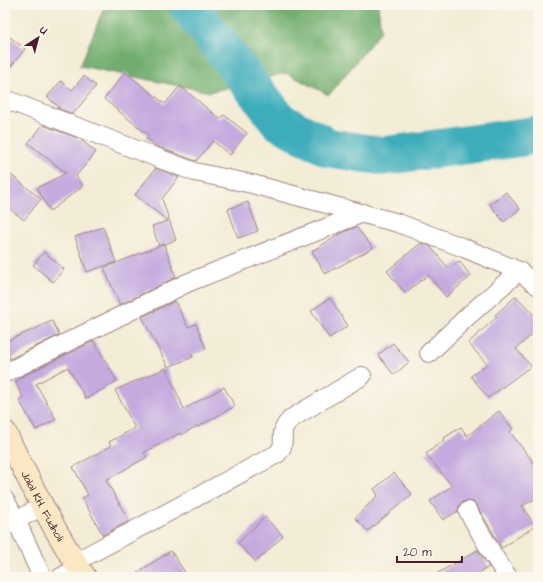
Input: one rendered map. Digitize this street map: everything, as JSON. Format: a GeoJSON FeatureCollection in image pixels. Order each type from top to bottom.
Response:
{"type":"FeatureCollection","features":[{"type":"Feature","properties":{"kind":"main road","name":"Jalal KH. Fudholi"},"geometry":{"type":"LineString","coordinates":[[6,435],[75,571]]}},
{"type":"Feature","properties":{"kind":"street"},"geometry":{"type":"LineString","coordinates":[[5,99],[195,172],[252,184],[404,225],[519,271],[538,286]]}},
{"type":"Feature","properties":{"kind":"street"},"geometry":{"type":"LineString","coordinates":[[5,373],[187,283],[363,213]]}},
{"type":"Feature","properties":{"kind":"street"},"geometry":{"type":"LineString","coordinates":[[429,353],[519,271]]}},
{"type":"Feature","properties":{"kind":"street"},"geometry":{"type":"LineString","coordinates":[[75,571],[277,454],[281,450],[283,444],[283,432],[285,427],[292,418],[362,376]]}},
{"type":"Feature","properties":{"kind":"street"},"geometry":{"type":"LineString","coordinates":[[5,500],[11,523],[42,577]]}},
{"type":"Feature","properties":{"kind":"street"},"geometry":{"type":"LineString","coordinates":[[11,523],[43,506]]}},
{"type":"Feature","properties":{"kind":"street"},"geometry":{"type":"LineString","coordinates":[[468,511],[493,555],[508,577]]}},
{"type":"Feature","properties":{"kind":"green space"},"geometry":{"type":"Polygon","coordinates":[[[105,5],[378,5],[381,31],[329,95],[286,73],[210,92],[80,66],[105,5]]]}},
{"type":"Feature","properties":{"kind":"building"},"geometry":{"type":"Polygon","coordinates":[[[5,33],[25,49],[5,74],[5,33]]]}},
{"type":"Feature","properties":{"kind":"building"},"geometry":{"type":"Polygon","coordinates":[[[125,72],[165,104],[180,86],[220,119],[224,115],[247,133],[230,155],[213,141],[196,161],[156,146],[146,138],[148,135],[104,99],[125,72]]]}},
{"type":"Feature","properties":{"kind":"building"},"geometry":{"type":"Polygon","coordinates":[[[84,76],[96,86],[73,114],[57,108],[59,107],[47,97],[61,81],[72,90],[84,76]]]}},
{"type":"Feature","properties":{"kind":"building"},"geometry":{"type":"Polygon","coordinates":[[[43,125],[80,139],[96,152],[76,176],[83,186],[50,211],[37,188],[66,173],[28,143],[43,125]]]}},
{"type":"Feature","properties":{"kind":"building"},"geometry":{"type":"Polygon","coordinates":[[[156,168],[179,177],[162,199],[176,240],[159,246],[152,226],[168,221],[135,195],[156,168]]]}},
{"type":"Feature","properties":{"kind":"building"},"geometry":{"type":"Polygon","coordinates":[[[5,170],[41,199],[24,220],[5,205],[5,170]]]}},
{"type":"Feature","properties":{"kind":"building"},"geometry":{"type":"Polygon","coordinates":[[[506,192],[520,209],[504,222],[490,205],[506,192]]]}},
{"type":"Feature","properties":{"kind":"building"},"geometry":{"type":"Polygon","coordinates":[[[248,202],[258,231],[238,238],[228,209],[248,202]]]}},
{"type":"Feature","properties":{"kind":"building"},"geometry":{"type":"Polygon","coordinates":[[[103,227],[116,262],[87,272],[75,237],[103,227]]]}},
{"type":"Feature","properties":{"kind":"building"},"geometry":{"type":"Polygon","coordinates":[[[356,227],[373,248],[325,274],[312,251],[339,234],[356,227]]]}},
{"type":"Feature","properties":{"kind":"building"},"geometry":{"type":"Polygon","coordinates":[[[421,243],[430,246],[449,269],[459,261],[471,276],[446,297],[428,275],[405,293],[387,271],[421,243]]]}},
{"type":"Feature","properties":{"kind":"building"},"geometry":{"type":"Polygon","coordinates":[[[164,244],[176,277],[120,305],[104,268],[164,244]]]}},
{"type":"Feature","properties":{"kind":"building"},"geometry":{"type":"Polygon","coordinates":[[[44,252],[64,269],[53,282],[33,265],[44,252]]]}},
{"type":"Feature","properties":{"kind":"building"},"geometry":{"type":"Polygon","coordinates":[[[516,296],[538,319],[538,329],[516,349],[531,366],[488,398],[471,376],[487,364],[468,343],[497,317],[495,315],[516,296]]]}},
{"type":"Feature","properties":{"kind":"building"},"geometry":{"type":"Polygon","coordinates":[[[330,298],[348,326],[329,338],[311,311],[330,298]]]}},
{"type":"Feature","properties":{"kind":"building"},"geometry":{"type":"Polygon","coordinates":[[[175,301],[188,327],[196,324],[206,349],[192,354],[193,357],[168,367],[142,317],[175,301]]]}},
{"type":"Feature","properties":{"kind":"building"},"geometry":{"type":"Polygon","coordinates":[[[52,321],[59,335],[10,359],[5,347],[5,342],[52,321]]]}},
{"type":"Feature","properties":{"kind":"building"},"geometry":{"type":"Polygon","coordinates":[[[94,341],[117,381],[86,399],[68,367],[36,384],[56,419],[36,430],[19,400],[23,397],[15,382],[20,379],[19,378],[94,341]]]}},
{"type":"Feature","properties":{"kind":"building"},"geometry":{"type":"Polygon","coordinates":[[[393,343],[409,362],[394,375],[378,355],[393,343]]]}},
{"type":"Feature","properties":{"kind":"building"},"geometry":{"type":"Polygon","coordinates":[[[166,368],[184,409],[224,387],[235,406],[198,427],[197,426],[181,435],[180,433],[144,453],[147,457],[106,480],[129,521],[103,535],[82,498],[88,495],[73,467],[111,446],[109,442],[135,428],[115,390],[166,368]]]}},
{"type":"Feature","properties":{"kind":"building"},"geometry":{"type":"Polygon","coordinates":[[[499,411],[513,429],[510,432],[538,468],[538,497],[522,506],[535,526],[502,548],[477,506],[473,502],[462,502],[458,511],[443,520],[430,501],[452,486],[426,454],[445,439],[444,438],[461,427],[467,436],[499,411]]]}},
{"type":"Feature","properties":{"kind":"building"},"geometry":{"type":"Polygon","coordinates":[[[394,473],[412,494],[368,531],[355,518],[378,495],[374,489],[394,473]]]}},
{"type":"Feature","properties":{"kind":"building"},"geometry":{"type":"Polygon","coordinates":[[[265,517],[283,536],[256,562],[238,543],[265,517]]]}},
{"type":"Feature","properties":{"kind":"building"},"geometry":{"type":"Polygon","coordinates":[[[478,550],[489,567],[471,577],[431,577],[478,550]]]}},
{"type":"Feature","properties":{"kind":"building"},"geometry":{"type":"Polygon","coordinates":[[[171,551],[188,577],[130,577],[171,551]]]}},
{"type":"Feature","properties":{"kind":"waterway"},"geometry":{"type":"LineString","coordinates":[[188,5],[280,122],[330,148],[383,156],[538,135]]}}]}
